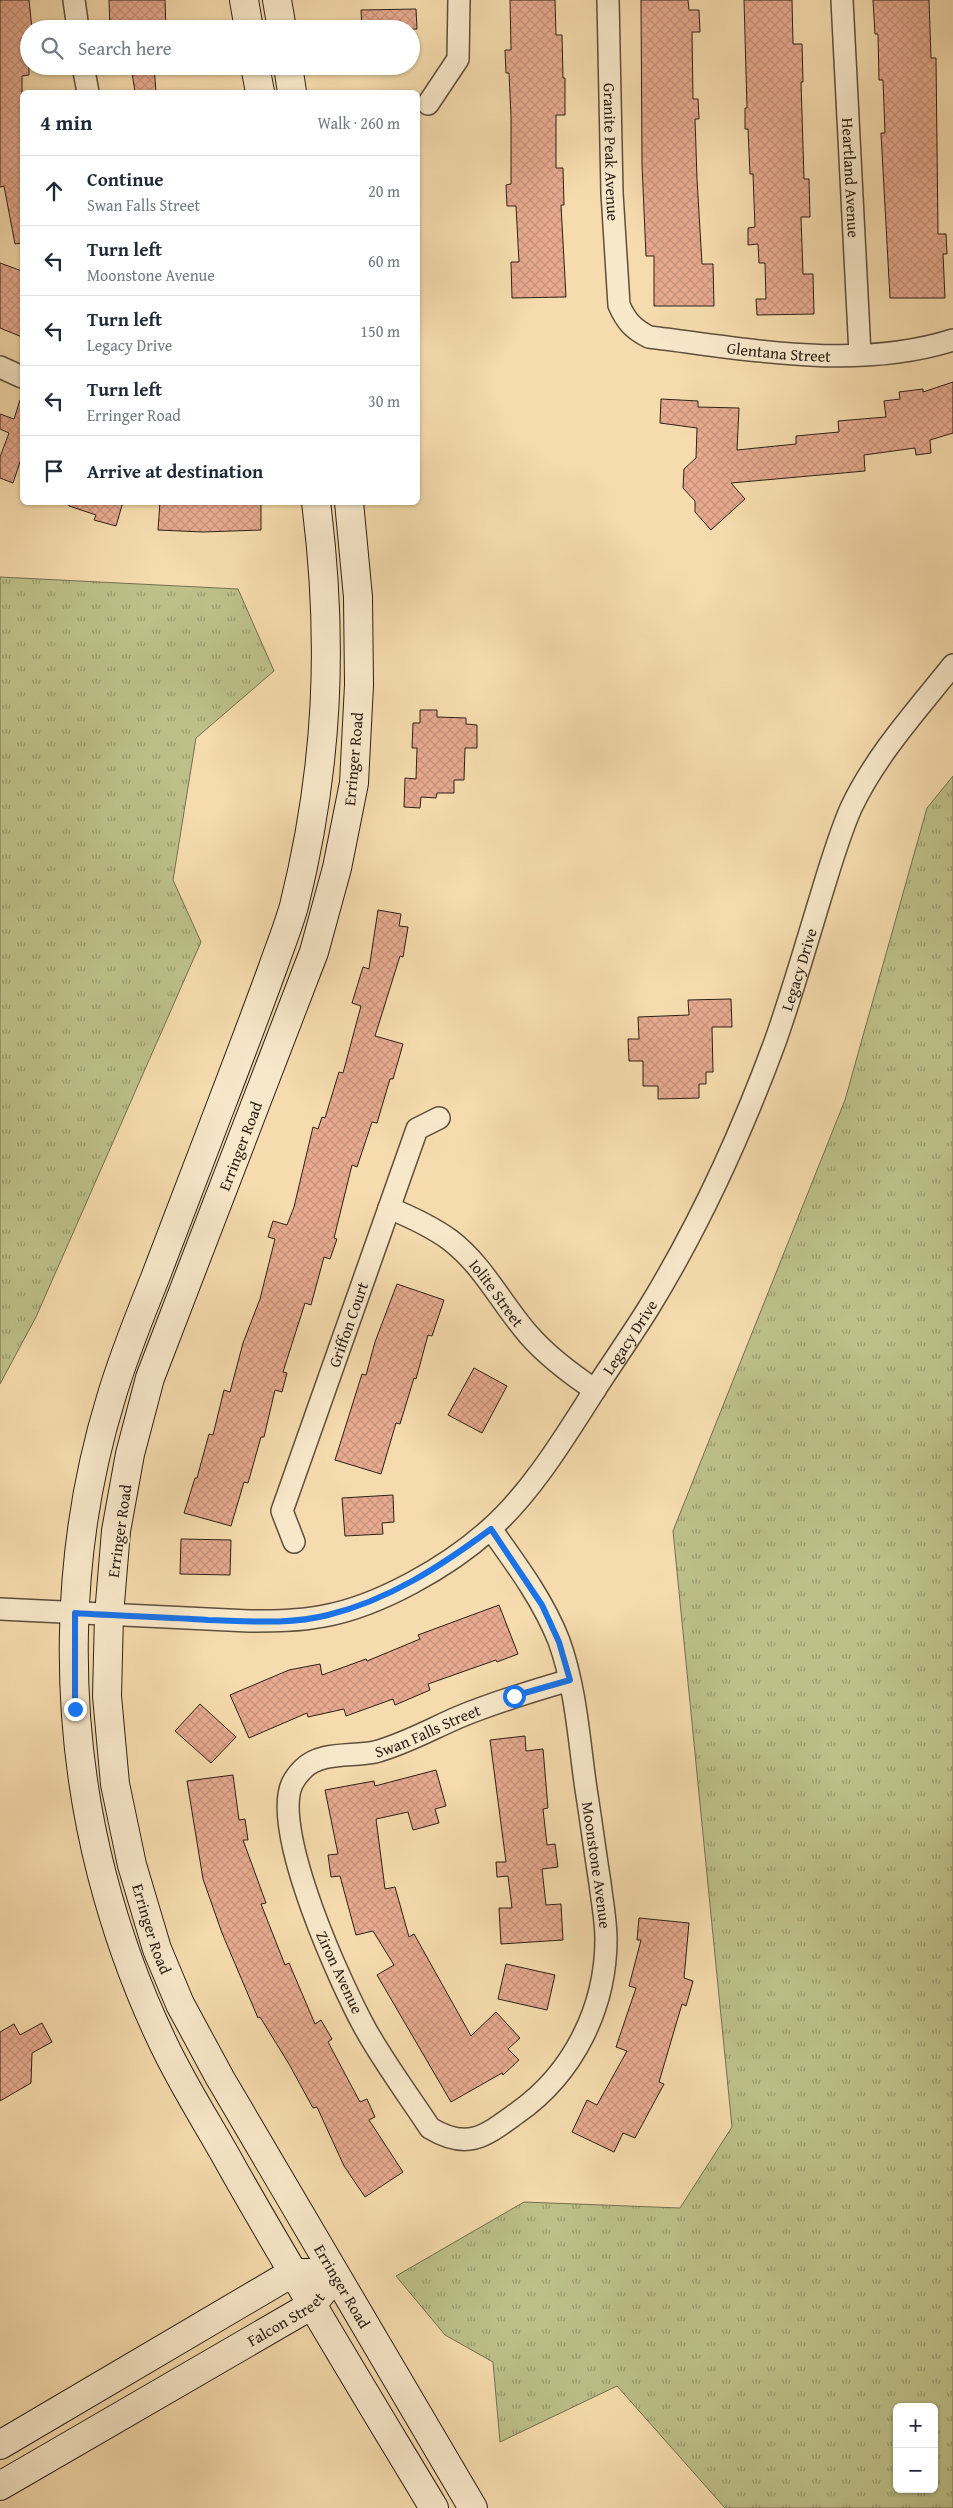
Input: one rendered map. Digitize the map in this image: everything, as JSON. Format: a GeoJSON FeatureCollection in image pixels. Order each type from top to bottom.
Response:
{"type":"FeatureCollection","features":[{"type":"Feature","properties":{"kind":"main road"},"geometry":{"type":"LineString","coordinates":[[244,0],[247,20]]}},
{"type":"Feature","properties":{"kind":"main road"},"geometry":{"type":"LineString","coordinates":[[277,0],[280,20]]}},
{"type":"Feature","properties":{"kind":"main road"},"geometry":{"type":"LineString","coordinates":[[257,75],[260,90]]}},
{"type":"Feature","properties":{"kind":"main road"},"geometry":{"type":"LineString","coordinates":[[289,75],[292,90]]}},
{"type":"Feature","properties":{"kind":"main road","name":"Erringer Road"},"geometry":{"type":"LineString","coordinates":[[316,505],[326,604],[327,694],[311,832],[292,913],[267,984],[130,1340],[110,1402],[86,1503],[77,1572],[75,1709],[81,1770],[92,1832],[118,1933],[165,2049],[292,2273],[434,2508]]}},
{"type":"Feature","properties":{"kind":"main road","name":"Erringer Road"},"geometry":{"type":"LineString","coordinates":[[349,505],[358,597],[359,685],[354,783],[337,868],[314,952],[150,1378],[130,1454],[116,1530],[108,1615],[107,1696],[115,1784],[132,1865],[157,1949],[180,2004],[220,2078],[473,2508]]}},
{"type":"Feature","properties":{"kind":"main road","name":"Falcon Street"},"geometry":{"type":"LineString","coordinates":[[0,2445],[292,2273],[335,2275]]}},
{"type":"Feature","properties":{"kind":"main road","name":"Falcon Street"},"geometry":{"type":"LineString","coordinates":[[0,2486],[312,2305],[335,2275]]}},
{"type":"Feature","properties":{"kind":"street"},"geometry":{"type":"LineString","coordinates":[[74,0],[77,20]]}},
{"type":"Feature","properties":{"kind":"street"},"geometry":{"type":"LineString","coordinates":[[428,104],[458,60],[459,0]]}},
{"type":"Feature","properties":{"kind":"street","name":"Granite Peak Avenue"},"geometry":{"type":"LineString","coordinates":[[608,0],[612,183],[619,305]]}},
{"type":"Feature","properties":{"kind":"street","name":"Heartland Avenue"},"geometry":{"type":"LineString","coordinates":[[842,0],[860,354]]}},
{"type":"Feature","properties":{"kind":"street"},"geometry":{"type":"LineString","coordinates":[[85,75],[88,90]]}},
{"type":"Feature","properties":{"kind":"street","name":"Glentana Street"},"geometry":{"type":"LineString","coordinates":[[619,305],[630,325],[649,337],[802,354],[895,353],[929,348],[953,340]]}},
{"type":"Feature","properties":{"kind":"street"},"geometry":{"type":"LineString","coordinates":[[0,367],[20,376]]}},
{"type":"Feature","properties":{"kind":"street","name":"Legacy Drive"},"geometry":{"type":"LineString","coordinates":[[0,1609],[248,1621],[288,1621],[327,1615],[365,1603],[410,1583],[452,1558],[491,1529],[541,1470],[595,1390],[649,1307],[697,1221],[739,1132],[775,1040],[834,854],[851,808],[875,765],[953,664]]}},
{"type":"Feature","properties":{"kind":"street","name":"Griffon Court"},"geometry":{"type":"LineString","coordinates":[[294,1542],[282,1511],[417,1129],[439,1118]]}},
{"type":"Feature","properties":{"kind":"street","name":"Iolite Street"},"geometry":{"type":"LineString","coordinates":[[389,1208],[421,1221],[451,1240],[476,1264],[528,1334],[566,1370],[595,1390]]}},
{"type":"Feature","properties":{"kind":"street","name":"Moonstone Avenue"},"geometry":{"type":"LineString","coordinates":[[444,2137],[464,2141],[484,2137],[526,2108],[554,2081],[577,2049],[594,2014],[604,1976],[606,1938],[570,1680],[559,1642],[542,1605],[491,1529]]}},
{"type":"Feature","properties":{"kind":"street","name":"Swan Falls Street"},"geometry":{"type":"LineString","coordinates":[[292,1784],[304,1768],[321,1758],[375,1752],[514,1696],[570,1680]]}},
{"type":"Feature","properties":{"kind":"street","name":"Ziron Avenue"},"geometry":{"type":"LineString","coordinates":[[292,1784],[288,1813],[292,1839],[310,1906],[335,1970],[367,2031],[430,2128],[444,2137]]}},
{"type":"Feature","properties":{"kind":"green space"},"geometry":{"type":"Polygon","coordinates":[[[0,577],[238,589],[274,671],[196,738],[173,880],[201,942],[36,1317],[0,1384],[0,577]]]}},
{"type":"Feature","properties":{"kind":"green space"},"geometry":{"type":"Polygon","coordinates":[[[953,776],[953,2508],[725,2508],[617,2386],[500,2442],[493,2362],[445,2335],[396,2276],[524,2202],[680,2208],[732,2127],[673,1531],[845,1100],[927,808],[953,776]]]}},
{"type":"Feature","properties":{"kind":"building"},"geometry":{"type":"Polygon","coordinates":[[[0,0],[29,0],[31,20],[20,20],[20,75],[29,75],[22,76],[22,90],[20,90],[20,243],[15,244],[4,186],[0,187],[0,0]]]}},
{"type":"Feature","properties":{"kind":"building"},"geometry":{"type":"Polygon","coordinates":[[[109,0],[165,0],[166,20],[110,20],[109,0]]]}},
{"type":"Feature","properties":{"kind":"building"},"geometry":{"type":"Polygon","coordinates":[[[510,0],[555,0],[556,35],[562,35],[565,115],[556,115],[556,168],[563,168],[564,205],[561,205],[566,297],[512,298],[511,262],[519,262],[516,206],[507,206],[506,185],[511,184],[511,116],[509,73],[506,73],[505,50],[511,50],[510,0]]]}},
{"type":"Feature","properties":{"kind":"building"},"geometry":{"type":"Polygon","coordinates":[[[641,0],[688,0],[689,10],[699,10],[700,32],[692,32],[693,99],[698,99],[699,119],[695,119],[697,179],[702,264],[713,264],[714,306],[654,306],[654,256],[646,256],[642,165],[641,0]]]}},
{"type":"Feature","properties":{"kind":"building"},"geometry":{"type":"Polygon","coordinates":[[[744,0],[792,0],[793,44],[802,44],[803,82],[801,82],[804,179],[809,179],[810,217],[801,217],[803,274],[813,274],[814,314],[757,315],[756,299],[766,299],[765,263],[759,263],[758,244],[748,245],[748,228],[755,227],[753,174],[750,174],[748,129],[745,129],[745,108],[747,108],[744,0]]]}},
{"type":"Feature","properties":{"kind":"building"},"geometry":{"type":"Polygon","coordinates":[[[873,0],[929,0],[931,58],[936,58],[938,234],[946,234],[947,254],[943,254],[945,298],[890,298],[881,133],[885,133],[883,80],[879,80],[878,34],[875,34],[873,0]]]}},
{"type":"Feature","properties":{"kind":"building"},"geometry":{"type":"Polygon","coordinates":[[[416,9],[417,20],[362,20],[361,10],[416,9]]]}},
{"type":"Feature","properties":{"kind":"building"},"geometry":{"type":"Polygon","coordinates":[[[132,75],[155,75],[156,90],[135,90],[132,75]]]}},
{"type":"Feature","properties":{"kind":"building"},"geometry":{"type":"Polygon","coordinates":[[[0,263],[20,270],[20,336],[0,328],[0,263]]]}},
{"type":"Feature","properties":{"kind":"building"},"geometry":{"type":"Polygon","coordinates":[[[953,382],[953,433],[930,440],[931,453],[916,455],[915,448],[864,455],[865,471],[731,483],[745,499],[711,530],[695,512],[695,501],[683,488],[684,469],[696,458],[697,428],[660,423],[661,399],[698,401],[698,407],[739,408],[737,450],[796,444],[796,436],[839,432],[838,421],[886,417],[884,401],[900,399],[899,392],[923,389],[923,392],[953,382]]]}},
{"type":"Feature","properties":{"kind":"building"},"geometry":{"type":"Polygon","coordinates":[[[20,400],[20,462],[13,483],[0,478],[0,457],[9,433],[0,429],[0,414],[14,419],[20,400]]]}},
{"type":"Feature","properties":{"kind":"building"},"geometry":{"type":"Polygon","coordinates":[[[122,505],[116,526],[94,520],[96,515],[69,506],[122,505]]]}},
{"type":"Feature","properties":{"kind":"building"},"geometry":{"type":"Polygon","coordinates":[[[160,505],[261,505],[261,530],[203,532],[158,530],[160,505]]]}},
{"type":"Feature","properties":{"kind":"building"},"geometry":{"type":"Polygon","coordinates":[[[420,710],[437,710],[437,717],[466,718],[466,724],[477,725],[477,748],[465,748],[464,780],[454,780],[454,793],[437,793],[436,798],[421,797],[420,808],[404,807],[405,778],[416,779],[417,748],[412,748],[413,723],[420,723],[420,710]]]}},
{"type":"Feature","properties":{"kind":"building"},"geometry":{"type":"Polygon","coordinates":[[[378,910],[401,914],[399,926],[408,927],[403,957],[400,956],[375,1036],[403,1044],[393,1079],[390,1079],[377,1123],[372,1122],[357,1167],[352,1165],[334,1238],[337,1239],[330,1259],[324,1257],[311,1305],[305,1303],[283,1372],[287,1373],[282,1392],[275,1390],[264,1437],[261,1437],[248,1483],[244,1482],[231,1526],[184,1513],[195,1478],[197,1478],[209,1434],[213,1435],[224,1390],[230,1392],[243,1343],[260,1299],[275,1239],[268,1237],[273,1221],[287,1225],[294,1207],[313,1127],[318,1129],[322,1117],[325,1118],[339,1072],[343,1073],[361,1006],[352,1003],[363,967],[369,969],[378,910]]]}},
{"type":"Feature","properties":{"kind":"building"},"geometry":{"type":"Polygon","coordinates":[[[731,999],[732,1027],[712,1027],[713,1072],[706,1072],[706,1084],[699,1084],[699,1098],[658,1099],[658,1086],[643,1086],[643,1061],[629,1061],[628,1039],[639,1039],[638,1017],[689,1015],[688,1000],[731,999]]]}},
{"type":"Feature","properties":{"kind":"building"},"geometry":{"type":"Polygon","coordinates":[[[397,1284],[444,1300],[432,1336],[428,1335],[416,1379],[414,1378],[400,1424],[396,1423],[381,1474],[335,1460],[362,1374],[366,1375],[375,1342],[397,1284]]]}},
{"type":"Feature","properties":{"kind":"building"},"geometry":{"type":"Polygon","coordinates":[[[474,1368],[507,1386],[482,1433],[448,1415],[474,1368]]]}},
{"type":"Feature","properties":{"kind":"building"},"geometry":{"type":"Polygon","coordinates":[[[393,1495],[394,1522],[382,1523],[383,1534],[345,1536],[342,1498],[393,1495]]]}},
{"type":"Feature","properties":{"kind":"building"},"geometry":{"type":"Polygon","coordinates":[[[181,1539],[231,1540],[230,1575],[180,1574],[181,1539]]]}},
{"type":"Feature","properties":{"kind":"building"},"geometry":{"type":"Polygon","coordinates":[[[499,1605],[518,1654],[428,1684],[430,1690],[395,1705],[393,1699],[346,1716],[344,1709],[308,1717],[307,1713],[249,1738],[230,1695],[289,1670],[320,1664],[322,1675],[366,1659],[367,1661],[420,1639],[418,1635],[499,1605]]]}},
{"type":"Feature","properties":{"kind":"building"},"geometry":{"type":"Polygon","coordinates":[[[200,1704],[236,1737],[211,1763],[175,1731],[200,1704]]]}},
{"type":"Feature","properties":{"kind":"building"},"geometry":{"type":"Polygon","coordinates":[[[525,1736],[526,1751],[543,1749],[548,1808],[543,1809],[547,1845],[555,1844],[558,1867],[542,1869],[546,1905],[561,1904],[563,1940],[501,1944],[499,1908],[512,1908],[508,1876],[497,1877],[496,1862],[506,1862],[490,1740],[525,1736]]]}},
{"type":"Feature","properties":{"kind":"building"},"geometry":{"type":"Polygon","coordinates":[[[436,1770],[446,1806],[435,1809],[439,1823],[413,1830],[408,1812],[376,1819],[385,1889],[395,1887],[409,1937],[414,1934],[471,2036],[496,2012],[520,2038],[508,2049],[519,2060],[503,2075],[502,2073],[451,2102],[377,1975],[394,1965],[373,1931],[356,1935],[340,1876],[331,1877],[328,1855],[338,1854],[325,1790],[374,1781],[375,1786],[436,1770]]]}},
{"type":"Feature","properties":{"kind":"building"},"geometry":{"type":"Polygon","coordinates":[[[233,1775],[239,1820],[245,1819],[248,1840],[243,1840],[266,1903],[261,1904],[285,1965],[289,1963],[315,2024],[321,2020],[332,2039],[328,2042],[360,2102],[367,2099],[375,2117],[369,2120],[403,2172],[365,2197],[344,2166],[317,2107],[313,2108],[289,2064],[260,2017],[258,2018],[222,1933],[203,1879],[187,1781],[233,1775]]]}},
{"type":"Feature","properties":{"kind":"building"},"geometry":{"type":"Polygon","coordinates":[[[639,1918],[689,1923],[684,1978],[693,1981],[686,2006],[682,2004],[659,2082],[664,2084],[635,2138],[623,2133],[614,2152],[572,2132],[587,2100],[597,2105],[627,2051],[616,2047],[636,1988],[629,1986],[641,1940],[637,1940],[639,1918]]]}},
{"type":"Feature","properties":{"kind":"building"},"geometry":{"type":"Polygon","coordinates":[[[506,1964],[555,1975],[547,2010],[498,1999],[506,1964]]]}},
{"type":"Feature","properties":{"kind":"building"},"geometry":{"type":"Polygon","coordinates":[[[42,2023],[52,2042],[32,2053],[31,2083],[0,2101],[0,2032],[14,2024],[20,2035],[42,2023]]]}},
{"type":"Feature","properties":{"kind":"route"},"geometry":{"type":"LineString","coordinates":[[75,1709],[75,1613],[248,1621],[288,1621],[327,1615],[365,1603],[410,1583],[452,1558],[491,1529],[542,1605],[559,1642],[570,1680],[514,1696]]}}]}
